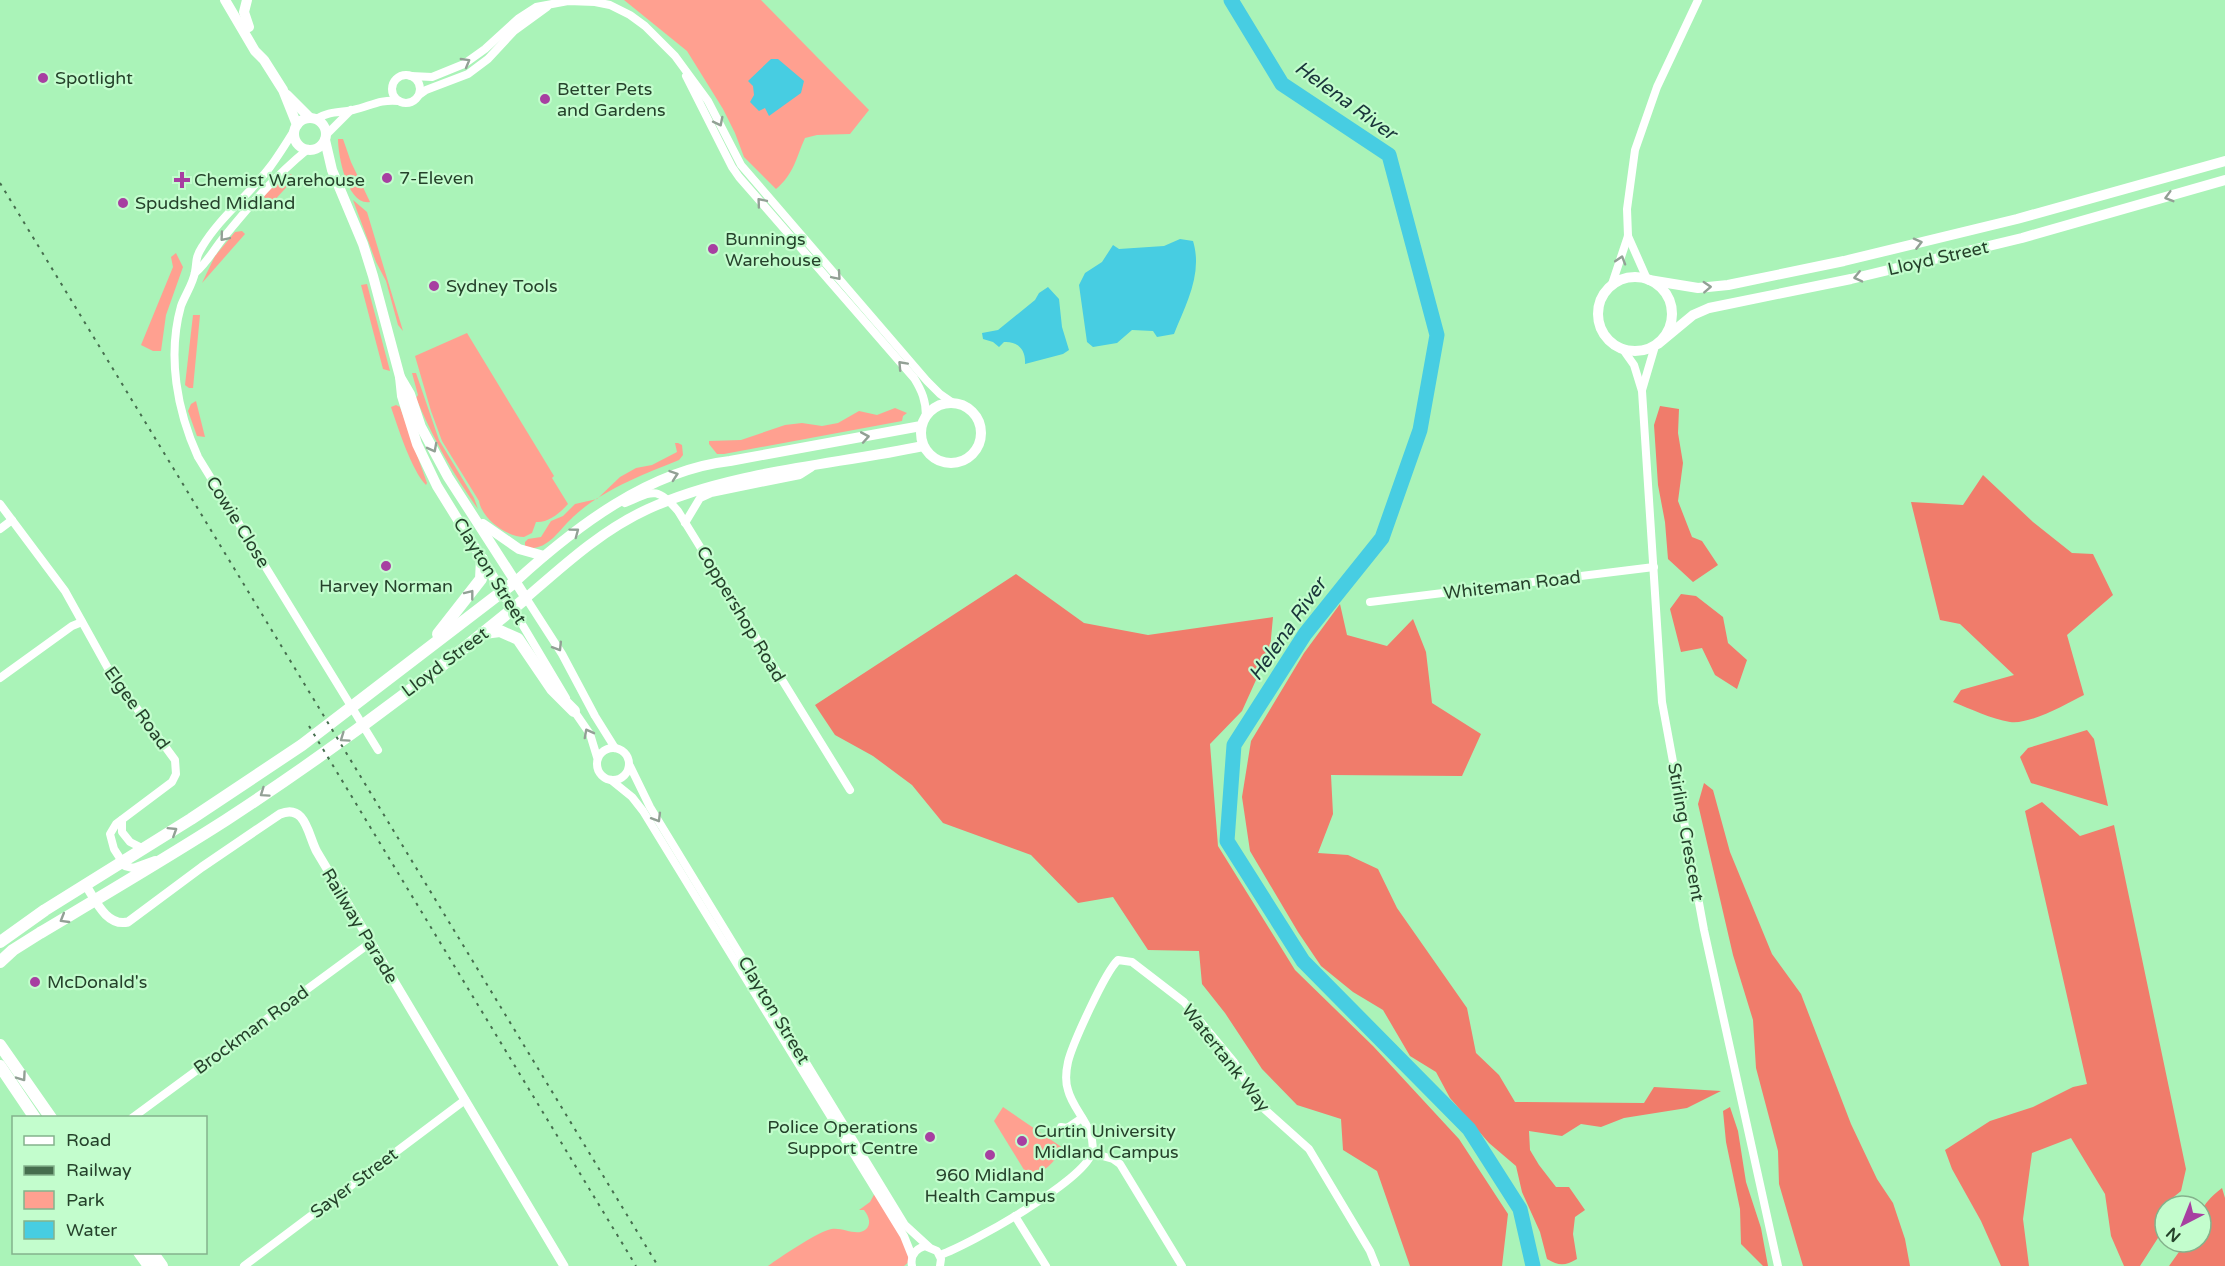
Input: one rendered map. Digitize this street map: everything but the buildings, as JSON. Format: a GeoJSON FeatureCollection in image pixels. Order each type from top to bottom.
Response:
{"type":"FeatureCollection","features":[{"type":"Feature","properties":{"kind":"main road"},"geometry":{"type":"LineString","coordinates":[[236,3],[261,47],[264,60]]}},
{"type":"Feature","properties":{"kind":"main road"},"geometry":{"type":"LineString","coordinates":[[236,3],[255,51],[264,60],[283,90],[296,127],[296,140],[303,147],[310,149],[318,147],[325,137],[324,125],[313,118],[283,90]]}},
{"type":"Feature","properties":{"kind":"main road"},"geometry":{"type":"LineString","coordinates":[[296,127],[301,121],[313,118]]}},
{"type":"Feature","properties":{"kind":"main road","name":"Clayton Street"},"geometry":{"type":"LineString","coordinates":[[325,137],[332,170],[363,244],[400,377],[402,396],[426,465],[513,609]]}},
{"type":"Feature","properties":{"kind":"main road","name":"Clayton Street"},"geometry":{"type":"LineString","coordinates":[[310,149],[332,170]]}},
{"type":"Feature","properties":{"kind":"main road","name":"Lloyd Street"},"geometry":{"type":"LineString","coordinates":[[1648,279],[1689,287],[1711,288],[1821,266],[2016,219],[2225,160]]}},
{"type":"Feature","properties":{"kind":"main road","name":"Lloyd Street"},"geometry":{"type":"LineString","coordinates":[[1656,345],[1693,315],[1709,308],[1851,279],[2011,241],[2225,180]]}},
{"type":"Feature","properties":{"kind":"main road"},"geometry":{"type":"LineString","coordinates":[[1629,277],[1648,279],[1659,285],[1666,294],[1673,315],[1671,326],[1666,336],[1656,345],[1638,351],[1622,348],[1605,335],[1599,316],[1602,297],[1612,285],[1629,277]]}},
{"type":"Feature","properties":{"kind":"main road","name":"Clayton Street"},"geometry":{"type":"LineString","coordinates":[[400,377],[440,461],[526,598]]}},
{"type":"Feature","properties":{"kind":"main road"},"geometry":{"type":"LineString","coordinates":[[953,403],[967,408],[978,419],[981,434],[977,450],[963,462],[944,463],[935,460],[923,446],[923,421],[938,406],[953,403]]}},
{"type":"Feature","properties":{"kind":"main road","name":"Lloyd Street"},"geometry":{"type":"LineString","coordinates":[[0,942],[45,910],[191,819],[302,745],[544,556],[604,512],[661,479],[708,464],[923,421]]}},
{"type":"Feature","properties":{"kind":"main road","name":"Lloyd Street"},"geometry":{"type":"LineString","coordinates":[[0,962],[14,950],[227,819],[312,760],[484,633],[605,533],[641,512],[669,500],[727,482],[923,446]]}},
{"type":"Feature","properties":{"kind":"main road"},"geometry":{"type":"LineString","coordinates":[[475,519],[519,549],[544,556]]}},
{"type":"Feature","properties":{"kind":"main road"},"geometry":{"type":"LineString","coordinates":[[403,668],[440,633],[477,585],[482,573],[482,559]]}},
{"type":"Feature","properties":{"kind":"main road"},"geometry":{"type":"LineString","coordinates":[[484,633],[500,631],[518,639],[552,689],[574,711]]}},
{"type":"Feature","properties":{"kind":"main road"},"geometry":{"type":"LineString","coordinates":[[0,1045],[50,1116]]}},
{"type":"Feature","properties":{"kind":"main road"},"geometry":{"type":"LineString","coordinates":[[0,1066],[34,1116]]}},
{"type":"Feature","properties":{"kind":"street"},"geometry":{"type":"LineString","coordinates":[[1612,285],[1628,236],[1627,209],[1635,150],[1657,87],[1698,0]]}},
{"type":"Feature","properties":{"kind":"street"},"geometry":{"type":"LineString","coordinates":[[377,101],[394,81],[402,76],[432,77],[464,64],[485,49],[519,18],[536,7],[556,2],[582,1],[610,5],[630,15],[645,26],[675,56],[708,101],[741,165],[927,381],[953,403]]}},
{"type":"Feature","properties":{"kind":"street"},"geometry":{"type":"LineString","coordinates":[[313,118],[340,110],[351,110],[377,101],[412,102],[426,90],[468,74],[488,59],[523,23],[556,2]]}},
{"type":"Feature","properties":{"kind":"street"},"geometry":{"type":"LineString","coordinates":[[675,56],[732,167],[914,378],[926,404],[923,421]]}},
{"type":"Feature","properties":{"kind":"street"},"geometry":{"type":"LineString","coordinates":[[411,76],[418,82],[418,95]]}},
{"type":"Feature","properties":{"kind":"street"},"geometry":{"type":"LineString","coordinates":[[394,81],[392,90],[399,101]]}},
{"type":"Feature","properties":{"kind":"street"},"geometry":{"type":"LineString","coordinates":[[325,137],[351,110]]}},
{"type":"Feature","properties":{"kind":"street","name":"Cowie Close"},"geometry":{"type":"LineString","coordinates":[[296,127],[270,168],[202,245],[195,258],[195,273],[181,306],[176,354],[177,384],[191,441],[198,457],[378,750]]}},
{"type":"Feature","properties":{"kind":"street","name":"Cowie Close"},"geometry":{"type":"LineString","coordinates":[[195,273],[204,265],[212,251],[272,180],[310,149]]}},
{"type":"Feature","properties":{"kind":"street"},"geometry":{"type":"LineString","coordinates":[[1628,236],[1648,279]]}},
{"type":"Feature","properties":{"kind":"street","name":"Stirling Crescent"},"geometry":{"type":"LineString","coordinates":[[1642,391],[1656,345]]}},
{"type":"Feature","properties":{"kind":"street","name":"Stirling Crescent"},"geometry":{"type":"LineString","coordinates":[[1622,348],[1634,365],[1642,391],[1662,702],[1704,930],[1778,1266]]}},
{"type":"Feature","properties":{"kind":"street"},"geometry":{"type":"LineString","coordinates":[[685,523],[700,498],[711,493],[800,475],[815,466]]}},
{"type":"Feature","properties":{"kind":"street"},"geometry":{"type":"LineString","coordinates":[[604,512],[654,492],[669,500]]}},
{"type":"Feature","properties":{"kind":"street","name":"Coppershop Road"},"geometry":{"type":"LineString","coordinates":[[669,500],[850,790]]}},
{"type":"Feature","properties":{"kind":"street","name":"Elgee Road"},"geometry":{"type":"LineString","coordinates":[[0,504],[65,591],[110,672],[171,754],[176,766],[176,774],[172,782],[116,824],[110,834],[114,849],[122,862]]}},
{"type":"Feature","properties":{"kind":"street"},"geometry":{"type":"LineString","coordinates":[[0,529],[12,520]]}},
{"type":"Feature","properties":{"kind":"street","name":"Whiteman Road"},"geometry":{"type":"LineString","coordinates":[[1370,602],[1654,567]]}},
{"type":"Feature","properties":{"kind":"street","name":"Clayton Street"},"geometry":{"type":"LineString","coordinates":[[526,598],[562,654],[615,748]]}},
{"type":"Feature","properties":{"kind":"street","name":"Clayton Street"},"geometry":{"type":"LineString","coordinates":[[513,609],[590,734],[597,757]]}},
{"type":"Feature","properties":{"kind":"street"},"geometry":{"type":"LineString","coordinates":[[0,678],[72,626],[82,622]]}},
{"type":"Feature","properties":{"kind":"street"},"geometry":{"type":"LineString","coordinates":[[615,748],[627,754],[630,766],[621,778],[611,780],[600,773],[597,757],[606,749],[615,748]]}},
{"type":"Feature","properties":{"kind":"street","name":"Clayton Street"},"geometry":{"type":"LineString","coordinates":[[630,766],[650,807],[905,1224],[940,1255]]}},
{"type":"Feature","properties":{"kind":"street","name":"Clayton Street"},"geometry":{"type":"LineString","coordinates":[[611,780],[632,797],[643,811],[904,1236],[912,1260]]}},
{"type":"Feature","properties":{"kind":"street","name":"Railway Parade"},"geometry":{"type":"LineString","coordinates":[[85,884],[110,919],[118,923],[128,922],[202,867],[284,812],[292,811],[299,814],[305,822],[317,852],[370,943],[564,1266]]}},
{"type":"Feature","properties":{"kind":"street"},"geometry":{"type":"LineString","coordinates":[[123,820],[121,826],[126,837],[144,849]]}},
{"type":"Feature","properties":{"kind":"street"},"geometry":{"type":"LineString","coordinates":[[122,862],[129,869],[163,859]]}},
{"type":"Feature","properties":{"kind":"street","name":"Brockman Road"},"geometry":{"type":"LineString","coordinates":[[135,1116],[370,943]]}},
{"type":"Feature","properties":{"kind":"street","name":"Watertank Way"},"geometry":{"type":"LineString","coordinates":[[1082,1118],[1067,1088],[1066,1075],[1069,1060],[1105,978],[1118,960],[1132,962],[1184,1002],[1234,1062],[1261,1106],[1309,1149],[1370,1251],[1376,1266]]}},
{"type":"Feature","properties":{"kind":"street","name":"Sayer Street"},"geometry":{"type":"LineString","coordinates":[[244,1266],[465,1100]]}},
{"type":"Feature","properties":{"kind":"street"},"geometry":{"type":"LineString","coordinates":[[940,1266],[940,1255],[975,1240],[1015,1216],[1078,1172],[1088,1162],[1092,1153],[1093,1141],[1082,1118],[1067,1128],[1061,1127]]}},
{"type":"Feature","properties":{"kind":"street"},"geometry":{"type":"LineString","coordinates":[[1092,1153],[1113,1159],[1120,1164],[1182,1266]]}},
{"type":"Feature","properties":{"kind":"street"},"geometry":{"type":"LineString","coordinates":[[1015,1216],[1046,1266]]}},
{"type":"Feature","properties":{"kind":"street"},"geometry":{"type":"LineString","coordinates":[[904,1266],[912,1260],[921,1247],[929,1247]]}},
{"type":"Feature","properties":{"kind":"green space"},"geometry":{"type":"Polygon","coordinates":[[[624,0],[761,0],[869,110],[850,134],[817,135],[805,138],[791,172],[776,189],[744,157],[723,109],[687,51],[624,0]]]}},
{"type":"Feature","properties":{"kind":"green space"},"geometry":{"type":"Polygon","coordinates":[[[338,139],[343,139],[370,202],[362,201],[350,188],[342,167],[338,139]]]}},
{"type":"Feature","properties":{"kind":"green space"},"geometry":{"type":"Polygon","coordinates":[[[284,174],[287,176],[291,174],[295,178],[270,205],[264,196],[284,174]]]}},
{"type":"Feature","properties":{"kind":"green space"},"geometry":{"type":"Polygon","coordinates":[[[353,200],[367,212],[403,331],[398,325],[386,281],[376,262],[353,200]]]}},
{"type":"Feature","properties":{"kind":"green space"},"geometry":{"type":"Polygon","coordinates":[[[242,231],[245,234],[202,283],[215,256],[235,232],[242,231]]]}},
{"type":"Feature","properties":{"kind":"green space"},"geometry":{"type":"Polygon","coordinates":[[[176,253],[183,267],[166,315],[161,351],[153,351],[141,345],[173,267],[171,257],[176,253]]]}},
{"type":"Feature","properties":{"kind":"green space"},"geometry":{"type":"Polygon","coordinates":[[[367,284],[390,371],[383,369],[361,285],[367,284]]]}},
{"type":"Feature","properties":{"kind":"green space"},"geometry":{"type":"Polygon","coordinates":[[[193,315],[200,315],[193,388],[189,388],[185,385],[193,315]]]}},
{"type":"Feature","properties":{"kind":"green space"},"geometry":{"type":"Polygon","coordinates":[[[467,333],[554,476],[552,478],[568,504],[554,517],[536,522],[532,533],[524,537],[510,534],[496,526],[481,508],[442,441],[415,356],[467,333]]]}},
{"type":"Feature","properties":{"kind":"green space"},"geometry":{"type":"Polygon","coordinates":[[[412,373],[416,373],[439,440],[474,498],[478,509],[452,469],[430,428],[416,398],[418,395],[412,373]]]}},
{"type":"Feature","properties":{"kind":"green space"},"geometry":{"type":"Polygon","coordinates":[[[196,401],[205,437],[197,436],[188,411],[191,404],[196,401]]]}},
{"type":"Feature","properties":{"kind":"green space"},"geometry":{"type":"Polygon","coordinates":[[[396,405],[400,407],[426,485],[416,470],[401,437],[391,407],[396,405]]]}},
{"type":"Feature","properties":{"kind":"green space"},"geometry":{"type":"Polygon","coordinates":[[[895,408],[907,413],[903,416],[902,421],[724,454],[717,454],[709,444],[709,441],[741,440],[785,425],[802,423],[822,426],[838,423],[859,411],[877,415],[895,408]]]}},
{"type":"Feature","properties":{"kind":"green space"},"geometry":{"type":"Polygon","coordinates":[[[675,443],[682,445],[683,455],[679,460],[637,477],[598,498],[620,477],[636,468],[652,465],[677,452],[675,443]]]}},
{"type":"Feature","properties":{"kind":"green space"},"geometry":{"type":"Polygon","coordinates":[[[596,499],[546,543],[540,547],[525,548],[525,542],[528,539],[541,537],[551,521],[563,516],[575,504],[596,499]]]}},
{"type":"Feature","properties":{"kind":"green space"},"geometry":{"type":"Polygon","coordinates":[[[1003,1107],[1063,1148],[1048,1166],[1029,1178],[994,1121],[1003,1107]]]}},
{"type":"Feature","properties":{"kind":"green space"},"geometry":{"type":"Polygon","coordinates":[[[876,1191],[912,1259],[904,1266],[768,1266],[822,1232],[833,1229],[857,1232],[865,1230],[869,1223],[868,1218],[864,1210],[859,1210],[870,1202],[876,1191]]]}},
{"type":"Feature","properties":{"kind":"shaded area"},"geometry":{"type":"Polygon","coordinates":[[[1660,406],[1679,409],[1678,433],[1683,463],[1678,501],[1692,537],[1702,541],[1718,565],[1693,582],[1668,559],[1665,522],[1658,485],[1654,425],[1660,406]]]}},
{"type":"Feature","properties":{"kind":"shaded area"},"geometry":{"type":"Polygon","coordinates":[[[1983,475],[2033,522],[2072,553],[2093,554],[2113,595],[2067,635],[2084,695],[2048,713],[2018,722],[1996,719],[1953,702],[1961,690],[2014,675],[1960,624],[1940,620],[1911,502],[1963,505],[1983,475]]]}},
{"type":"Feature","properties":{"kind":"shaded area"},"geometry":{"type":"Polygon","coordinates":[[[1016,574],[1084,623],[1148,635],[1273,617],[1270,649],[1242,711],[1210,744],[1218,846],[1295,970],[1373,1046],[1459,1139],[1508,1214],[1502,1266],[1410,1266],[1377,1171],[1343,1150],[1341,1119],[1297,1105],[1262,1069],[1225,1013],[1202,984],[1199,951],[1148,950],[1113,897],[1078,903],[1031,855],[943,823],[912,785],[873,756],[835,735],[815,705],[1016,574]]]}},
{"type":"Feature","properties":{"kind":"shaded area"},"geometry":{"type":"Polygon","coordinates":[[[1681,594],[1696,596],[1723,617],[1728,643],[1747,660],[1737,689],[1715,675],[1702,648],[1681,652],[1670,609],[1681,594]]]}},
{"type":"Feature","properties":{"kind":"shaded area"},"geometry":{"type":"Polygon","coordinates":[[[1340,604],[1347,635],[1387,646],[1413,619],[1426,652],[1432,703],[1481,734],[1462,776],[1331,775],[1333,814],[1318,853],[1348,855],[1378,869],[1397,908],[1467,1008],[1476,1053],[1499,1075],[1515,1102],[1644,1103],[1654,1087],[1721,1091],[1687,1108],[1624,1118],[1601,1127],[1581,1124],[1562,1136],[1529,1131],[1530,1150],[1539,1165],[1556,1187],[1569,1187],[1585,1210],[1575,1217],[1573,1234],[1577,1259],[1569,1263],[1559,1264],[1547,1259],[1540,1232],[1522,1192],[1516,1166],[1489,1143],[1450,1098],[1436,1072],[1410,1056],[1383,1010],[1353,992],[1321,966],[1250,851],[1242,797],[1251,741],[1304,653],[1340,604]]]}},
{"type":"Feature","properties":{"kind":"shaded area"},"geometry":{"type":"Polygon","coordinates":[[[2087,730],[2094,739],[2108,806],[2031,783],[2020,757],[2028,748],[2087,730]]]}},
{"type":"Feature","properties":{"kind":"shaded area"},"geometry":{"type":"Polygon","coordinates":[[[1704,783],[1713,790],[1730,852],[1772,954],[1801,994],[1851,1124],[1877,1179],[1893,1203],[1905,1239],[1910,1266],[1803,1266],[1779,1184],[1778,1151],[1756,1068],[1753,1020],[1733,955],[1698,804],[1704,783]]]}},
{"type":"Feature","properties":{"kind":"shaded area"},"geometry":{"type":"Polygon","coordinates":[[[2042,802],[2080,836],[2114,825],[2186,1169],[2181,1191],[2177,1194],[2153,1194],[2153,1246],[2140,1266],[2124,1266],[2111,1236],[2105,1194],[2071,1138],[2032,1153],[2023,1219],[2029,1266],[2001,1266],[1981,1221],[1952,1169],[1945,1150],[1990,1121],[2033,1107],[2073,1087],[2087,1084],[2025,811],[2042,802]]]}},
{"type":"Feature","properties":{"kind":"shaded area"},"geometry":{"type":"Polygon","coordinates":[[[1730,1107],[1738,1131],[1746,1182],[1761,1228],[1768,1266],[1763,1266],[1741,1244],[1740,1209],[1726,1142],[1723,1111],[1730,1107]]]}},
{"type":"Feature","properties":{"kind":"shaded area"},"geometry":{"type":"Polygon","coordinates":[[[2222,1188],[2225,1198],[2225,1266],[2169,1266],[2178,1254],[2213,1254],[2213,1196],[2222,1188]]]}},
{"type":"Feature","properties":{"kind":"water"},"geometry":{"type":"Polygon","coordinates":[[[771,59],[778,59],[804,81],[801,93],[769,116],[765,108],[759,111],[750,102],[754,95],[753,86],[748,81],[771,59]]]}},
{"type":"Feature","properties":{"kind":"water"},"geometry":{"type":"Polygon","coordinates":[[[1180,239],[1193,241],[1196,265],[1192,289],[1174,334],[1157,337],[1153,331],[1132,330],[1117,343],[1093,347],[1087,342],[1079,285],[1085,273],[1102,262],[1113,245],[1119,249],[1164,246],[1180,239]]]}},
{"type":"Feature","properties":{"kind":"water"},"geometry":{"type":"Polygon","coordinates":[[[1048,287],[1059,299],[1062,327],[1069,350],[1063,354],[1025,364],[1024,355],[1017,345],[1004,342],[999,347],[983,339],[982,333],[998,330],[1048,287]]]}},
{"type":"Feature","properties":{"kind":"waterway","name":"Helena River"},"geometry":{"type":"LineString","coordinates":[[1231,0],[1282,84],[1389,155],[1437,335],[1420,430],[1382,538],[1305,634],[1234,745],[1227,841],[1303,961],[1469,1129],[1520,1209],[1533,1266]]}},
{"type":"Feature","properties":{"kind":"railway"},"geometry":{"type":"LineString","coordinates":[[0,183],[658,1266]]}},
{"type":"Feature","properties":{"kind":"railway"},"geometry":{"type":"LineString","coordinates":[[309,726],[636,1266]]}},
{"type":"Feature","properties":{"kind":"place","name":"Spotlight"},"geometry":{"type":"Point","coordinates":[43,78]}},
{"type":"Feature","properties":{"kind":"place","name":"Better Pets and Gardens"},"geometry":{"type":"Point","coordinates":[545,99]}},
{"type":"Feature","properties":{"kind":"place","name":"7-Eleven"},"geometry":{"type":"Point","coordinates":[387,178]}},
{"type":"Feature","properties":{"kind":"place","name":"Chemist Warehouse"},"geometry":{"type":"Point","coordinates":[182,180]}},
{"type":"Feature","properties":{"kind":"place","name":"Spudshed Midland"},"geometry":{"type":"Point","coordinates":[123,203]}},
{"type":"Feature","properties":{"kind":"place","name":"Bunnings Warehouse"},"geometry":{"type":"Point","coordinates":[713,249]}},
{"type":"Feature","properties":{"kind":"place","name":"Sydney Tools"},"geometry":{"type":"Point","coordinates":[434,286]}},
{"type":"Feature","properties":{"kind":"place","name":"Harvey Norman"},"geometry":{"type":"Point","coordinates":[386,566]}},
{"type":"Feature","properties":{"kind":"place","name":"McDonald's"},"geometry":{"type":"Point","coordinates":[35,982]}},
{"type":"Feature","properties":{"kind":"place","name":"Police Operations Support Centre"},"geometry":{"type":"Point","coordinates":[930,1137]}},
{"type":"Feature","properties":{"kind":"place","name":"Curtin University Midland Campus"},"geometry":{"type":"Point","coordinates":[1022,1141]}},
{"type":"Feature","properties":{"kind":"place","name":"960 Midland Health Campus"},"geometry":{"type":"Point","coordinates":[990,1155]}}]}
